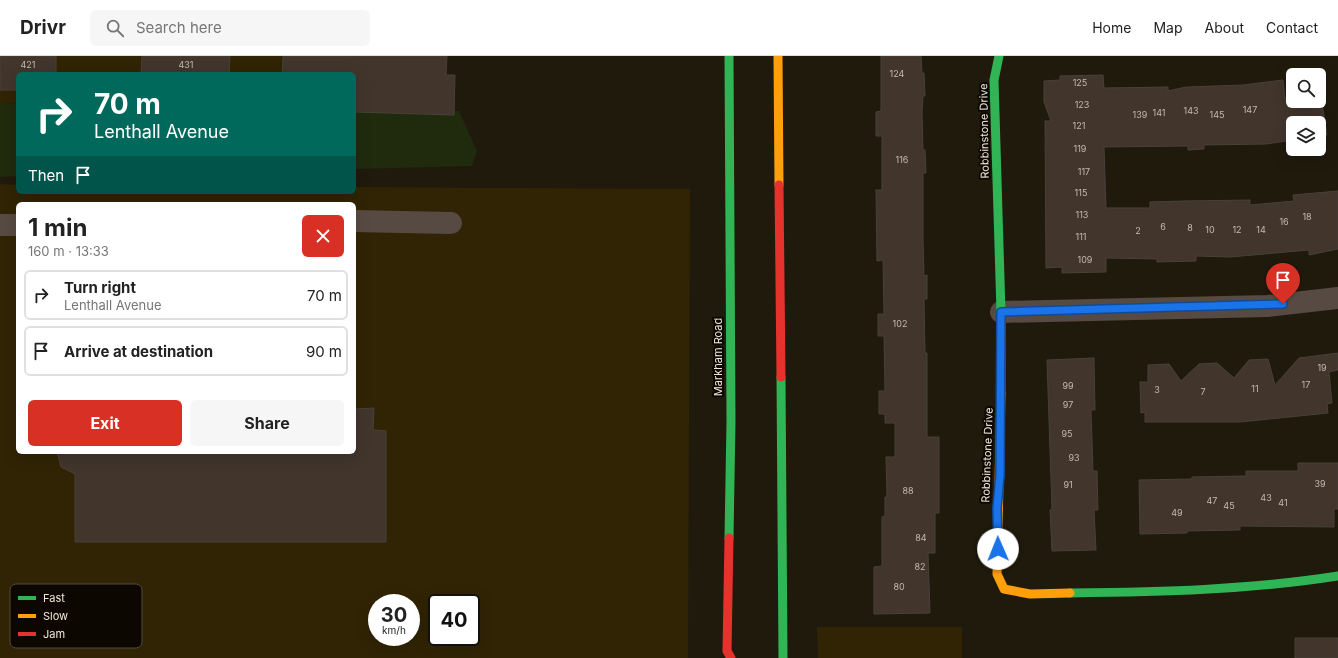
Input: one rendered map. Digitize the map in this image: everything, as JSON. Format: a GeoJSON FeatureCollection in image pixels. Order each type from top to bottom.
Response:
{"type":"FeatureCollection","features":[{"type":"Feature","properties":{"kind":"main road","name":"Markham Road"},"geometry":{"type":"LineString","coordinates":[[729,56],[731,421],[727,651],[731,658]]}},
{"type":"Feature","properties":{"kind":"main road"},"geometry":{"type":"LineString","coordinates":[[778,56],[783,658]]}},
{"type":"Feature","properties":{"kind":"main road","name":"Robbinstone Drive"},"geometry":{"type":"LineString","coordinates":[[999,56],[994,80],[1001,312],[1000,475],[997,508],[997,574],[1004,589],[1030,594],[1174,592],[1299,582],[1338,576]]}},
{"type":"Feature","properties":{"kind":"street"},"geometry":{"type":"LineString","coordinates":[[356,221],[451,223]]}},
{"type":"Feature","properties":{"kind":"street"},"geometry":{"type":"LineString","coordinates":[[0,225],[16,225]]}},
{"type":"Feature","properties":{"kind":"street"},"geometry":{"type":"LineString","coordinates":[[1001,312],[1268,306],[1338,298]]}},
{"type":"Feature","properties":{"kind":"shaded area"},"geometry":{"type":"Polygon","coordinates":[[[0,56],[282,56],[281,72],[16,72],[16,104],[0,103],[0,56]]]}},
{"type":"Feature","properties":{"kind":"shaded area"},"geometry":{"type":"Polygon","coordinates":[[[0,184],[16,185],[16,194],[356,194],[356,187],[690,189],[688,658],[0,658],[0,184]]]}},
{"type":"Feature","properties":{"kind":"shaded area"},"geometry":{"type":"Polygon","coordinates":[[[817,627],[962,627],[962,658],[818,658],[817,627]]]}},
{"type":"Feature","properties":{"kind":"green space"},"geometry":{"type":"Polygon","coordinates":[[[0,103],[16,104],[16,176],[0,177],[0,103]]]}},
{"type":"Feature","properties":{"kind":"green space"},"geometry":{"type":"Polygon","coordinates":[[[356,109],[459,111],[477,151],[472,166],[356,169],[356,109]]]}},
{"type":"Feature","properties":{"kind":"building"},"geometry":{"type":"Polygon","coordinates":[[[0,56],[56,56],[56,72],[16,72],[16,90],[0,90],[0,56]]]}},
{"type":"Feature","properties":{"kind":"building"},"geometry":{"type":"Polygon","coordinates":[[[142,56],[230,56],[229,72],[141,72],[142,56]]]}},
{"type":"Feature","properties":{"kind":"building"},"geometry":{"type":"Polygon","coordinates":[[[283,56],[447,56],[446,75],[455,75],[454,115],[356,112],[356,72],[282,72],[283,56]]]}},
{"type":"Feature","properties":{"kind":"building"},"geometry":{"type":"Polygon","coordinates":[[[881,56],[921,56],[922,73],[924,73],[925,96],[923,96],[922,112],[923,150],[925,150],[926,173],[923,173],[923,238],[924,276],[927,275],[927,299],[924,299],[925,353],[927,353],[927,437],[939,437],[939,513],[935,513],[935,553],[928,553],[930,613],[874,614],[874,567],[882,566],[882,517],[885,516],[885,497],[887,497],[886,457],[895,457],[895,423],[885,423],[885,414],[879,414],[879,391],[885,391],[884,336],[878,336],[878,314],[884,314],[883,260],[877,261],[876,190],[882,190],[882,136],[876,136],[876,112],[881,111],[881,56]]]}},
{"type":"Feature","properties":{"kind":"building"},"geometry":{"type":"Polygon","coordinates":[[[1103,75],[1104,88],[1168,87],[1168,91],[1186,87],[1243,85],[1283,80],[1286,108],[1323,108],[1324,116],[1286,116],[1286,141],[1266,144],[1204,145],[1204,149],[1188,150],[1188,146],[1104,147],[1106,208],[1150,208],[1150,202],[1182,201],[1250,200],[1250,205],[1294,201],[1293,195],[1338,191],[1338,249],[1309,255],[1309,250],[1230,257],[1196,256],[1196,261],[1157,262],[1157,259],[1106,258],[1106,272],[1062,273],[1062,267],[1046,268],[1045,121],[1051,121],[1044,102],[1044,81],[1060,80],[1060,76],[1103,75]]]}},
{"type":"Feature","properties":{"kind":"building"},"geometry":{"type":"Polygon","coordinates":[[[1338,353],[1338,370],[1329,372],[1332,403],[1327,404],[1328,413],[1240,422],[1145,422],[1145,412],[1141,413],[1140,382],[1148,382],[1148,365],[1169,364],[1181,381],[1199,364],[1217,363],[1234,378],[1249,360],[1268,359],[1275,385],[1299,358],[1338,353]]]}},
{"type":"Feature","properties":{"kind":"building"},"geometry":{"type":"Polygon","coordinates":[[[1094,358],[1095,410],[1091,410],[1093,471],[1097,471],[1098,510],[1094,510],[1096,550],[1052,551],[1047,360],[1094,358]]]}},
{"type":"Feature","properties":{"kind":"building"},"geometry":{"type":"Polygon","coordinates":[[[374,408],[373,430],[386,431],[386,542],[75,542],[75,474],[61,467],[58,454],[356,454],[356,409],[374,408]]]}},
{"type":"Feature","properties":{"kind":"building"},"geometry":{"type":"Polygon","coordinates":[[[1298,463],[1338,463],[1338,509],[1334,509],[1334,527],[1240,526],[1240,530],[1140,534],[1139,480],[1246,476],[1246,471],[1298,471],[1298,463]]]}},
{"type":"Feature","properties":{"kind":"building"},"geometry":{"type":"Polygon","coordinates":[[[1295,638],[1338,638],[1338,658],[1295,658],[1295,638]]]}},
{"type":"Feature","properties":{"kind":"traffic: fast"},"geometry":{"type":"LineString","coordinates":[[729,56],[731,421],[729,538]]}},
{"type":"Feature","properties":{"kind":"traffic: fast"},"geometry":{"type":"LineString","coordinates":[[999,56],[994,80],[1001,312],[1001,393]]}},
{"type":"Feature","properties":{"kind":"traffic: fast"},"geometry":{"type":"LineString","coordinates":[[781,377],[783,658]]}},
{"type":"Feature","properties":{"kind":"traffic: fast"},"geometry":{"type":"LineString","coordinates":[[1070,593],[1171,591],[1238,587],[1305,581],[1338,576]]}},
{"type":"Feature","properties":{"kind":"traffic: slow"},"geometry":{"type":"LineString","coordinates":[[778,56],[779,185]]}},
{"type":"Feature","properties":{"kind":"traffic: slow"},"geometry":{"type":"LineString","coordinates":[[1001,393],[997,574],[1004,589],[1030,594],[1070,593]]}},
{"type":"Feature","properties":{"kind":"traffic: jam"},"geometry":{"type":"LineString","coordinates":[[779,185],[781,377]]}},
{"type":"Feature","properties":{"kind":"traffic: jam"},"geometry":{"type":"LineString","coordinates":[[729,538],[727,651],[731,658]]}},
{"type":"Feature","properties":{"kind":"route"},"geometry":{"type":"LineString","coordinates":[[998,549],[997,508],[1000,475],[1001,312],[1268,306],[1283,304]]}}]}
